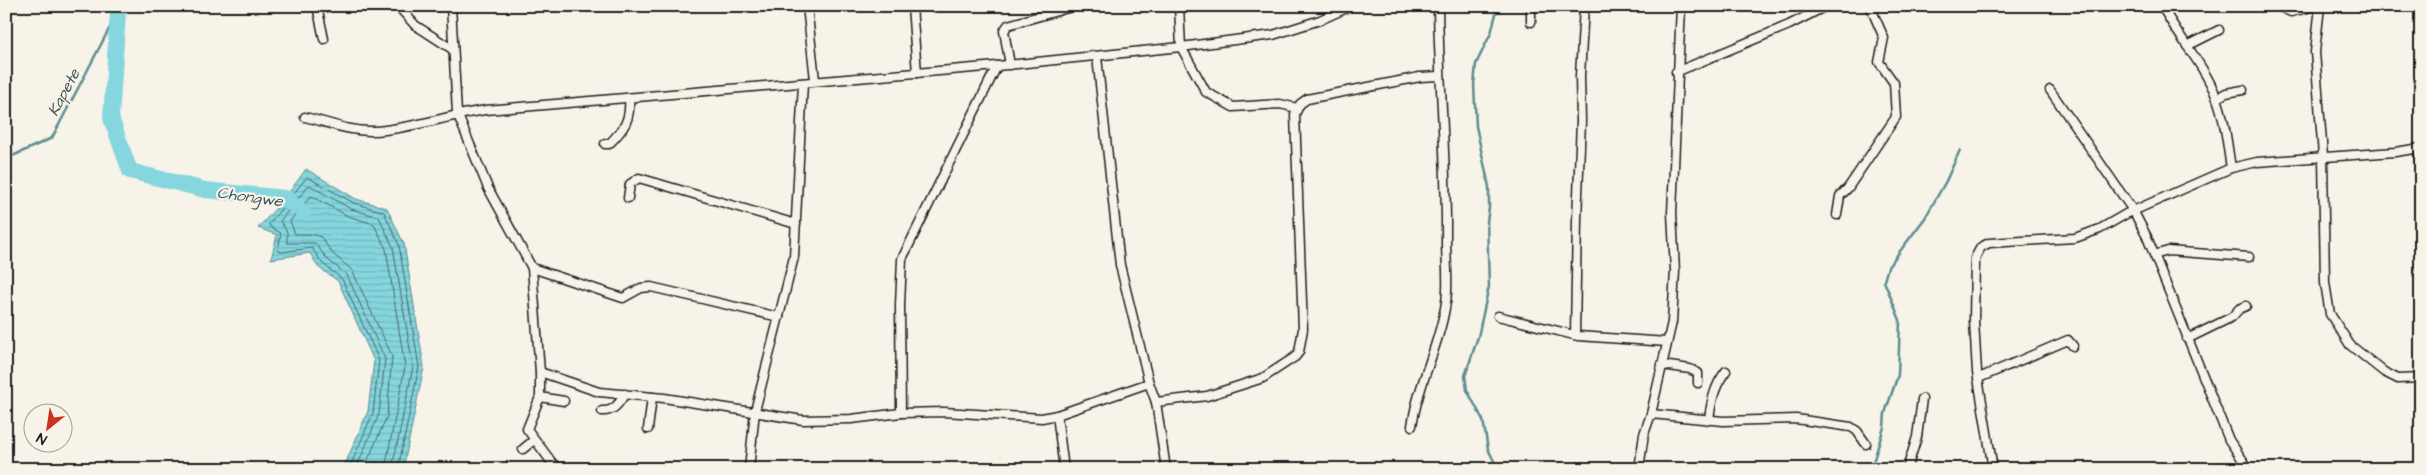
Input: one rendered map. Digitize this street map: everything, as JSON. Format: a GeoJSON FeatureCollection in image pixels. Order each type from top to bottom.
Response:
{"type":"FeatureCollection","features":[{"type":"Feature","properties":{"kind":"street"},"geometry":{"type":"LineString","coordinates":[[317,6],[324,39]]}},
{"type":"Feature","properties":{"kind":"street"},"geometry":{"type":"LineString","coordinates":[[398,6],[415,25],[452,49]]}},
{"type":"Feature","properties":{"kind":"street"},"geometry":{"type":"LineString","coordinates":[[451,6],[457,114],[488,188],[532,268],[540,372],[540,397],[527,429],[553,464],[561,469]]}},
{"type":"Feature","properties":{"kind":"street"},"geometry":{"type":"LineString","coordinates":[[807,6],[815,80]]}},
{"type":"Feature","properties":{"kind":"street"},"geometry":{"type":"LineString","coordinates":[[912,6],[918,73]]}},
{"type":"Feature","properties":{"kind":"street"},"geometry":{"type":"LineString","coordinates":[[1010,65],[1004,31],[1008,25],[1075,6]]}},
{"type":"Feature","properties":{"kind":"street"},"geometry":{"type":"LineString","coordinates":[[1179,6],[1181,47],[1206,92],[1233,107],[1280,104],[1297,108]]}},
{"type":"Feature","properties":{"kind":"street"},"geometry":{"type":"LineString","coordinates":[[305,117],[355,130],[372,131],[398,128],[457,114],[803,83],[815,80],[918,73],[1097,56],[1274,35],[1320,20],[1351,6]]}},
{"type":"Feature","properties":{"kind":"street"},"geometry":{"type":"LineString","coordinates":[[1412,426],[1415,403],[1438,335],[1446,301],[1447,192],[1439,76],[1438,6]]}},
{"type":"Feature","properties":{"kind":"street"},"geometry":{"type":"LineString","coordinates":[[1531,6],[1531,22]]}},
{"type":"Feature","properties":{"kind":"street"},"geometry":{"type":"LineString","coordinates":[[1575,335],[1576,218],[1584,6]]}},
{"type":"Feature","properties":{"kind":"street"},"geometry":{"type":"LineString","coordinates":[[1639,469],[1644,434],[1651,414],[1672,322],[1675,271],[1672,213],[1680,6]]}},
{"type":"Feature","properties":{"kind":"street"},"geometry":{"type":"LineString","coordinates":[[1676,72],[1789,25],[1826,6]]}},
{"type":"Feature","properties":{"kind":"street"},"geometry":{"type":"LineString","coordinates":[[1836,215],[1840,196],[1848,188],[1896,117],[1894,83],[1879,62],[1884,38],[1870,6]]}},
{"type":"Feature","properties":{"kind":"street"},"geometry":{"type":"LineString","coordinates":[[2162,6],[2200,65],[2217,98],[2224,119],[2231,168]]}},
{"type":"Feature","properties":{"kind":"street"},"geometry":{"type":"LineString","coordinates":[[2282,8],[2291,12],[2318,6],[2315,52],[2323,156],[2326,283],[2330,314],[2350,345],[2384,372],[2398,379],[2421,378]]}},
{"type":"Feature","properties":{"kind":"street"},"geometry":{"type":"LineString","coordinates":[[2187,46],[2219,30]]}},
{"type":"Feature","properties":{"kind":"street"},"geometry":{"type":"LineString","coordinates":[[1097,56],[1120,265],[1148,383],[1156,402],[1166,469]]}},
{"type":"Feature","properties":{"kind":"street"},"geometry":{"type":"LineString","coordinates":[[901,413],[900,305],[902,259],[997,66]]}},
{"type":"Feature","properties":{"kind":"street"},"geometry":{"type":"LineString","coordinates":[[1156,402],[1207,396],[1263,378],[1295,357],[1299,352],[1303,329],[1295,114],[1297,108],[1307,99],[1420,77],[1439,76]]}},
{"type":"Feature","properties":{"kind":"street"},"geometry":{"type":"LineString","coordinates":[[749,469],[755,411],[794,257],[803,83]]}},
{"type":"Feature","properties":{"kind":"street"},"geometry":{"type":"LineString","coordinates":[[2050,90],[2134,212],[2154,255],[2229,440],[2249,469]]}},
{"type":"Feature","properties":{"kind":"street"},"geometry":{"type":"LineString","coordinates":[[2217,98],[2226,93],[2243,90]]}},
{"type":"Feature","properties":{"kind":"street"},"geometry":{"type":"LineString","coordinates":[[605,144],[609,144],[624,129],[630,108],[628,98]]}},
{"type":"Feature","properties":{"kind":"street"},"geometry":{"type":"LineString","coordinates":[[1993,469],[1978,378],[1974,321],[1975,258],[1981,247],[1988,242],[2075,238],[2100,229],[2231,168],[2257,162],[2395,152],[2420,148],[2421,168]]}},
{"type":"Feature","properties":{"kind":"street"},"geometry":{"type":"LineString","coordinates":[[628,198],[630,184],[640,178],[796,224]]}},
{"type":"Feature","properties":{"kind":"street"},"geometry":{"type":"LineString","coordinates":[[2154,255],[2168,252],[2249,257]]}},
{"type":"Feature","properties":{"kind":"street"},"geometry":{"type":"LineString","coordinates":[[532,268],[623,298],[642,288],[651,287],[779,317]]}},
{"type":"Feature","properties":{"kind":"street"},"geometry":{"type":"LineString","coordinates":[[2187,339],[2232,317],[2238,308],[2246,306]]}},
{"type":"Feature","properties":{"kind":"street"},"geometry":{"type":"LineString","coordinates":[[1498,316],[1575,335],[1667,342]]}},
{"type":"Feature","properties":{"kind":"street"},"geometry":{"type":"LineString","coordinates":[[1978,378],[2068,340],[2073,346]]}},
{"type":"Feature","properties":{"kind":"street"},"geometry":{"type":"LineString","coordinates":[[1662,365],[1690,369],[1698,373],[1698,383]]}},
{"type":"Feature","properties":{"kind":"street"},"geometry":{"type":"LineString","coordinates":[[540,372],[599,392],[755,411],[804,420],[851,419],[901,413],[944,412],[1033,418],[1057,415],[1148,383]]}},
{"type":"Feature","properties":{"kind":"street"},"geometry":{"type":"LineString","coordinates":[[1709,420],[1711,401],[1720,378],[1726,372]]}},
{"type":"Feature","properties":{"kind":"street"},"geometry":{"type":"LineString","coordinates":[[602,411],[608,412],[618,406],[625,394]]}},
{"type":"Feature","properties":{"kind":"street"},"geometry":{"type":"LineString","coordinates":[[540,397],[564,401]]}},
{"type":"Feature","properties":{"kind":"street"},"geometry":{"type":"LineString","coordinates":[[648,429],[652,397]]}},
{"type":"Feature","properties":{"kind":"street"},"geometry":{"type":"LineString","coordinates":[[1907,469],[1917,438],[1922,399]]}},
{"type":"Feature","properties":{"kind":"street"},"geometry":{"type":"LineString","coordinates":[[1651,414],[1709,420],[1796,420],[1851,426],[1866,444]]}},
{"type":"Feature","properties":{"kind":"street"},"geometry":{"type":"LineString","coordinates":[[1057,415],[1064,469]]}},
{"type":"Feature","properties":{"kind":"street"},"geometry":{"type":"LineString","coordinates":[[523,449],[534,440]]}},
{"type":"Feature","properties":{"kind":"water"},"geometry":{"type":"Polygon","coordinates":[[[306,169],[356,199],[387,208],[404,244],[424,367],[403,469],[343,469],[368,411],[374,361],[338,281],[318,267],[310,253],[271,259],[277,235],[258,228],[285,198],[306,169]]]}},
{"type":"Feature","properties":{"kind":"waterway","name":"Chongwe"},"geometry":{"type":"LineString","coordinates":[[121,6],[118,12],[111,118],[130,171],[205,190],[285,198],[303,212]]}},
{"type":"Feature","properties":{"kind":"waterway"},"geometry":{"type":"LineString","coordinates":[[1498,6],[1491,33],[1476,64],[1474,85],[1476,126],[1489,187],[1487,221],[1489,286],[1478,337],[1465,376],[1467,390],[1483,420],[1488,449],[1498,469]]}},
{"type":"Feature","properties":{"kind":"waterway","name":"Kapete"},"geometry":{"type":"LineString","coordinates":[[6,159],[52,138],[118,12]]}},
{"type":"Feature","properties":{"kind":"waterway"},"geometry":{"type":"LineString","coordinates":[[1871,469],[1884,427],[1885,413],[1898,375],[1900,320],[1884,281],[1888,267],[1925,218],[1946,181],[1960,150]]}}]}
